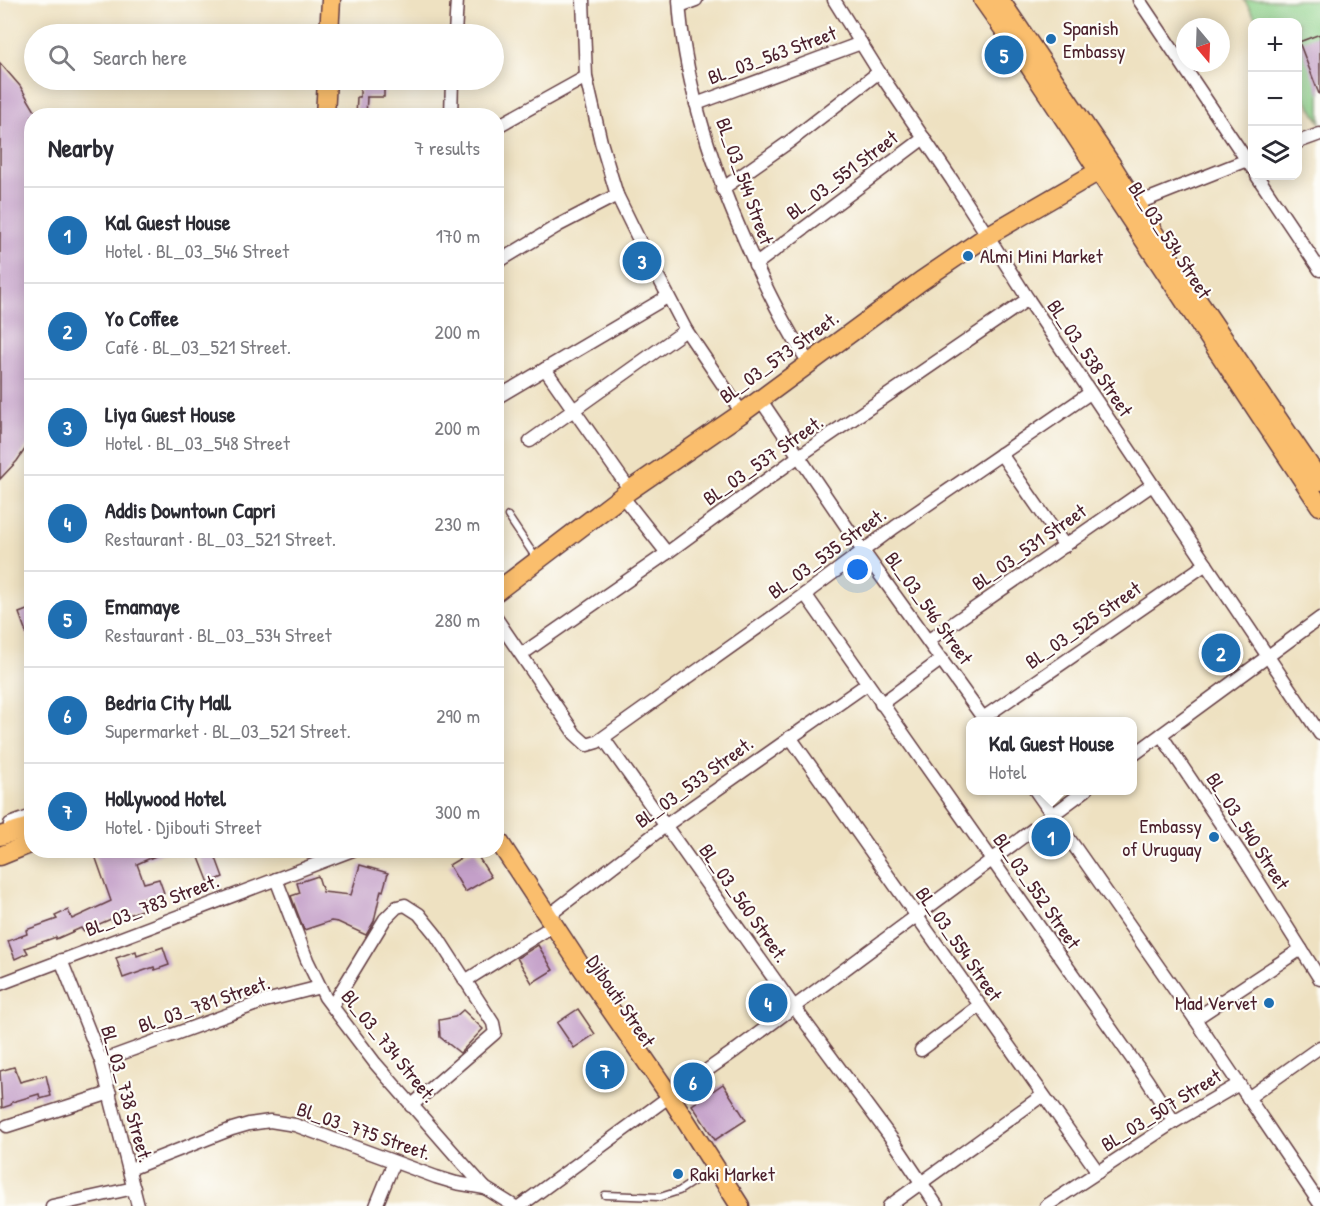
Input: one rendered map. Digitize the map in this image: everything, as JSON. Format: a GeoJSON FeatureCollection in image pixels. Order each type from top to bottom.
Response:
{"type":"FeatureCollection","features":[{"type":"Feature","properties":{"kind":"main road"},"geometry":{"type":"LineString","coordinates":[[330,24],[333,0]]}},
{"type":"Feature","properties":{"kind":"main road"},"geometry":{"type":"LineString","coordinates":[[333,0],[334,24]]}},
{"type":"Feature","properties":{"kind":"main road","name":"BL_03_534 Street"},"geometry":{"type":"LineString","coordinates":[[982,0],[1104,168]]}},
{"type":"Feature","properties":{"kind":"main road","name":"BL_03_534 Street"},"geometry":{"type":"LineString","coordinates":[[999,0],[1104,168],[1179,273],[1320,506]]}},
{"type":"Feature","properties":{"kind":"main road"},"geometry":{"type":"LineString","coordinates":[[325,108],[326,90]]}},
{"type":"Feature","properties":{"kind":"main road"},"geometry":{"type":"LineString","coordinates":[[331,108],[332,90]]}},
{"type":"Feature","properties":{"kind":"main road","name":"BL_03_573 Street."},"geometry":{"type":"LineString","coordinates":[[504,586],[626,493],[742,413],[987,236],[1104,168]]}},
{"type":"Feature","properties":{"kind":"main road","name":"BL_03_534 Street"},"geometry":{"type":"LineString","coordinates":[[1248,387],[1320,481]]}},
{"type":"Feature","properties":{"kind":"main road"},"geometry":{"type":"LineString","coordinates":[[0,836],[24,828]]}},
{"type":"Feature","properties":{"kind":"main road"},"geometry":{"type":"LineString","coordinates":[[0,856],[24,846]]}},
{"type":"Feature","properties":{"kind":"main road"},"geometry":{"type":"LineString","coordinates":[[504,850],[549,923],[665,1099],[740,1206]]}},
{"type":"Feature","properties":{"kind":"main road"},"geometry":{"type":"LineString","coordinates":[[500,858],[549,923]]}},
{"type":"Feature","properties":{"kind":"main road"},"geometry":{"type":"LineString","coordinates":[[665,1099],[708,1172],[732,1206]]}},
{"type":"Feature","properties":{"kind":"street"},"geometry":{"type":"LineString","coordinates":[[456,24],[458,0]]}},
{"type":"Feature","properties":{"kind":"street"},"geometry":{"type":"LineString","coordinates":[[583,0],[586,77],[601,142],[617,195],[667,297],[686,330],[742,413]]}},
{"type":"Feature","properties":{"kind":"street"},"geometry":{"type":"LineString","coordinates":[[680,3],[696,0]]}},
{"type":"Feature","properties":{"kind":"street","name":"BL_03_538 Street"},"geometry":{"type":"LineString","coordinates":[[834,0],[1090,393],[1320,734]]}},
{"type":"Feature","properties":{"kind":"street"},"geometry":{"type":"LineString","coordinates":[[1139,0],[1248,158]]}},
{"type":"Feature","properties":{"kind":"street","name":"BL_03_544 Street"},"geometry":{"type":"LineString","coordinates":[[680,3],[696,104],[723,189],[775,308],[809,363]]}},
{"type":"Feature","properties":{"kind":"street","name":"BL_03_563 Street"},"geometry":{"type":"LineString","coordinates":[[696,104],[861,43]]}},
{"type":"Feature","properties":{"kind":"street"},"geometry":{"type":"LineString","coordinates":[[723,189],[789,142],[879,72]]}},
{"type":"Feature","properties":{"kind":"street"},"geometry":{"type":"LineString","coordinates":[[504,123],[586,77]]}},
{"type":"Feature","properties":{"kind":"street"},"geometry":{"type":"LineString","coordinates":[[451,108],[452,90]]}},
{"type":"Feature","properties":{"kind":"street"},"geometry":{"type":"LineString","coordinates":[[1302,141],[1320,134]]}},
{"type":"Feature","properties":{"kind":"street","name":"BL_03_551 Street"},"geometry":{"type":"LineString","coordinates":[[755,265],[924,138]]}},
{"type":"Feature","properties":{"kind":"street"},"geometry":{"type":"LineString","coordinates":[[1130,207],[1248,163]]}},
{"type":"Feature","properties":{"kind":"street"},"geometry":{"type":"LineString","coordinates":[[1260,180],[1320,270]]}},
{"type":"Feature","properties":{"kind":"street"},"geometry":{"type":"LineString","coordinates":[[504,257],[617,195]]}},
{"type":"Feature","properties":{"kind":"street"},"geometry":{"type":"LineString","coordinates":[[504,393],[667,297]]}},
{"type":"Feature","properties":{"kind":"street","name":"BL_03_537 Street."},"geometry":{"type":"LineString","coordinates":[[522,654],[667,553],[799,456],[1028,299]]}},
{"type":"Feature","properties":{"kind":"street"},"geometry":{"type":"LineString","coordinates":[[530,441],[686,330]]}},
{"type":"Feature","properties":{"kind":"street"},"geometry":{"type":"LineString","coordinates":[[545,369],[667,553]]}},
{"type":"Feature","properties":{"kind":"street","name":"BL_03_535 Street."},"geometry":{"type":"LineString","coordinates":[[522,654],[575,734],[588,745],[604,739],[863,551],[1090,393]]}},
{"type":"Feature","properties":{"kind":"street","name":"BL_03_546 Street"},"geometry":{"type":"LineString","coordinates":[[760,399],[863,551],[983,717]]}},
{"type":"Feature","properties":{"kind":"street"},"geometry":{"type":"LineString","coordinates":[[1001,454],[1065,546]]}},
{"type":"Feature","properties":{"kind":"street","name":"BL_03_531 Street"},"geometry":{"type":"LineString","coordinates":[[929,640],[1152,485]]}},
{"type":"Feature","properties":{"kind":"street","name":"BL_03_525 Street"},"geometry":{"type":"LineString","coordinates":[[989,717],[1206,564]]}},
{"type":"Feature","properties":{"kind":"street","name":"BL_03_552 Street"},"geometry":{"type":"LineString","coordinates":[[805,594],[1147,1080],[1174,1122]]}},
{"type":"Feature","properties":{"kind":"street"},"geometry":{"type":"LineString","coordinates":[[1137,752],[1320,618]]}},
{"type":"Feature","properties":{"kind":"street"},"geometry":{"type":"LineString","coordinates":[[504,629],[522,654]]}},
{"type":"Feature","properties":{"kind":"street"},"geometry":{"type":"LineString","coordinates":[[881,704],[942,659]]}},
{"type":"Feature","properties":{"kind":"street","name":"BL_03_533 Street."},"geometry":{"type":"LineString","coordinates":[[465,981],[549,923],[665,826],[867,684]]}},
{"type":"Feature","properties":{"kind":"street","name":"BL_03_540 Street"},"geometry":{"type":"LineString","coordinates":[[1161,735],[1243,857],[1320,979]]}},
{"type":"Feature","properties":{"kind":"street","name":"BL_03_554 Street"},"geometry":{"type":"LineString","coordinates":[[790,737],[1098,1172]]}},
{"type":"Feature","properties":{"kind":"street","name":"BL_03_560 Street."},"geometry":{"type":"LineString","coordinates":[[604,739],[794,1007],[894,1142],[937,1206]]}},
{"type":"Feature","properties":{"kind":"street"},"geometry":{"type":"LineString","coordinates":[[1039,795],[1239,1084]]}},
{"type":"Feature","properties":{"kind":"street"},"geometry":{"type":"LineString","coordinates":[[520,1206],[794,1007],[1079,795]]}},
{"type":"Feature","properties":{"kind":"street"},"geometry":{"type":"LineString","coordinates":[[0,827],[24,819]]}},
{"type":"Feature","properties":{"kind":"street","name":"BL_03_783 Street."},"geometry":{"type":"LineString","coordinates":[[0,984],[332,858]]}},
{"type":"Feature","properties":{"kind":"street","name":"Bl_03_734 Street."},"geometry":{"type":"LineString","coordinates":[[276,879],[307,960],[332,1006],[411,1106],[485,1188],[514,1206]]}},
{"type":"Feature","properties":{"kind":"street"},"geometry":{"type":"LineString","coordinates":[[332,1006],[385,920],[398,907],[405,905],[419,914],[436,935],[493,1023],[495,1033],[411,1106]]}},
{"type":"Feature","properties":{"kind":"street"},"geometry":{"type":"LineString","coordinates":[[1195,1019],[1301,949]]}},
{"type":"Feature","properties":{"kind":"street","name":"BL_03_738 Street."},"geometry":{"type":"LineString","coordinates":[[61,960],[101,1061],[138,1206]]}},
{"type":"Feature","properties":{"kind":"street","name":"Bl_03_781 Street."},"geometry":{"type":"LineString","coordinates":[[101,1061],[265,1001],[320,987]]}},
{"type":"Feature","properties":{"kind":"street"},"geometry":{"type":"LineString","coordinates":[[921,1050],[979,1006]]}},
{"type":"Feature","properties":{"kind":"street","name":"BL_03_507 Street"},"geometry":{"type":"LineString","coordinates":[[1046,1206],[1174,1122],[1239,1084],[1248,1098],[1320,1047]]}},
{"type":"Feature","properties":{"kind":"street"},"geometry":{"type":"LineString","coordinates":[[7,1126],[110,1093]]}},
{"type":"Feature","properties":{"kind":"street"},"geometry":{"type":"LineString","coordinates":[[889,1206],[1043,1095]]}},
{"type":"Feature","properties":{"kind":"street"},"geometry":{"type":"LineString","coordinates":[[1248,1098],[1320,1204]]}},
{"type":"Feature","properties":{"kind":"street","name":"Bl_03_775 Street."},"geometry":{"type":"LineString","coordinates":[[129,1169],[232,1129],[270,1121],[296,1125],[456,1183],[485,1188]]}},
{"type":"Feature","properties":{"kind":"street"},"geometry":{"type":"LineString","coordinates":[[376,1206],[394,1162]]}},
{"type":"Feature","properties":{"kind":"street"},"geometry":{"type":"LineString","coordinates":[[52,1206],[134,1188]]}},
{"type":"Feature","properties":{"kind":"lane"},"geometry":{"type":"LineString","coordinates":[[508,516],[538,561]]}},
{"type":"Feature","properties":{"kind":"lane"},"geometry":{"type":"LineString","coordinates":[[605,1195],[660,1197],[679,1191],[708,1172]]}},
{"type":"Feature","properties":{"kind":"green space"},"geometry":{"type":"Polygon","coordinates":[[[1244,0],[1320,0],[1320,122],[1302,93],[1302,18],[1255,18],[1244,0]]]}},
{"type":"Feature","properties":{"kind":"building"},"geometry":{"type":"Polygon","coordinates":[[[1320,34],[1320,94],[1302,50],[1302,41],[1320,34]]]}},
{"type":"Feature","properties":{"kind":"building"},"geometry":{"type":"Polygon","coordinates":[[[0,63],[20,86],[33,108],[24,108],[24,451],[0,479],[0,63]]]}},
{"type":"Feature","properties":{"kind":"building"},"geometry":{"type":"Polygon","coordinates":[[[360,90],[384,90],[384,97],[367,97],[366,108],[356,108],[357,97],[360,97],[360,90]]]}},
{"type":"Feature","properties":{"kind":"building"},"geometry":{"type":"Polygon","coordinates":[[[24,611],[24,627],[19,613],[24,611]]]}},
{"type":"Feature","properties":{"kind":"building"},"geometry":{"type":"Polygon","coordinates":[[[96,858],[151,858],[137,864],[144,883],[159,879],[164,893],[140,900],[144,909],[83,931],[81,928],[56,939],[56,937],[25,948],[28,953],[15,959],[8,941],[27,934],[26,930],[57,919],[55,916],[68,910],[72,919],[111,901],[96,858]]]}},
{"type":"Feature","properties":{"kind":"building"},"geometry":{"type":"Polygon","coordinates":[[[199,858],[216,858],[223,877],[209,883],[199,858]]]}},
{"type":"Feature","properties":{"kind":"building"},"geometry":{"type":"Polygon","coordinates":[[[461,858],[479,858],[491,877],[465,892],[449,865],[461,858]]]}},
{"type":"Feature","properties":{"kind":"building"},"geometry":{"type":"Polygon","coordinates":[[[360,865],[388,873],[383,891],[381,890],[374,921],[366,935],[331,921],[304,930],[291,896],[300,893],[297,883],[318,876],[323,892],[351,895],[360,865]]]}},
{"type":"Feature","properties":{"kind":"building"},"geometry":{"type":"Polygon","coordinates":[[[538,945],[553,970],[532,983],[517,958],[538,945]]]}},
{"type":"Feature","properties":{"kind":"building"},"geometry":{"type":"Polygon","coordinates":[[[163,947],[169,965],[155,970],[154,967],[123,978],[116,958],[136,951],[137,956],[163,947]]]}},
{"type":"Feature","properties":{"kind":"building"},"geometry":{"type":"Polygon","coordinates":[[[578,1009],[595,1034],[574,1048],[557,1023],[578,1009]]]}},
{"type":"Feature","properties":{"kind":"building"},"geometry":{"type":"Polygon","coordinates":[[[463,1010],[483,1029],[460,1053],[440,1037],[439,1020],[455,1017],[463,1010]]]}},
{"type":"Feature","properties":{"kind":"building"},"geometry":{"type":"Polygon","coordinates":[[[14,1067],[20,1082],[46,1075],[51,1096],[40,1099],[39,1094],[12,1102],[11,1105],[2,1108],[0,1071],[14,1067]]]}},
{"type":"Feature","properties":{"kind":"building"},"geometry":{"type":"Polygon","coordinates":[[[723,1084],[746,1120],[715,1140],[692,1105],[723,1084]]]}},
{"type":"Feature","properties":{"kind":"place","name":"Spanish Embassy"},"geometry":{"type":"Point","coordinates":[1051,39]}},
{"type":"Feature","properties":{"kind":"place","name":"Emamaye"},"geometry":{"type":"Point","coordinates":[1004,55]}},
{"type":"Feature","properties":{"kind":"place","name":"Almi Mini Market"},"geometry":{"type":"Point","coordinates":[968,256]}},
{"type":"Feature","properties":{"kind":"place","name":"Liya Guest House"},"geometry":{"type":"Point","coordinates":[642,261]}},
{"type":"Feature","properties":{"kind":"place","name":"Yo Coffee"},"geometry":{"type":"Point","coordinates":[1221,653]}},
{"type":"Feature","properties":{"kind":"place","name":"Kal Guest House"},"geometry":{"type":"Point","coordinates":[1051,837]}},
{"type":"Feature","properties":{"kind":"place","name":"Embassy of Uruguay"},"geometry":{"type":"Point","coordinates":[1214,837]}},
{"type":"Feature","properties":{"kind":"place","name":"Addis Downtown Capri"},"geometry":{"type":"Point","coordinates":[768,1003]}},
{"type":"Feature","properties":{"kind":"place","name":"Mad Vervet"},"geometry":{"type":"Point","coordinates":[1269,1003]}},
{"type":"Feature","properties":{"kind":"place","name":"Hollywood Hotel"},"geometry":{"type":"Point","coordinates":[605,1070]}},
{"type":"Feature","properties":{"kind":"place","name":"Bedria City Mall"},"geometry":{"type":"Point","coordinates":[693,1082]}},
{"type":"Feature","properties":{"kind":"place","name":"Raki Market"},"geometry":{"type":"Point","coordinates":[678,1174]}}]}
